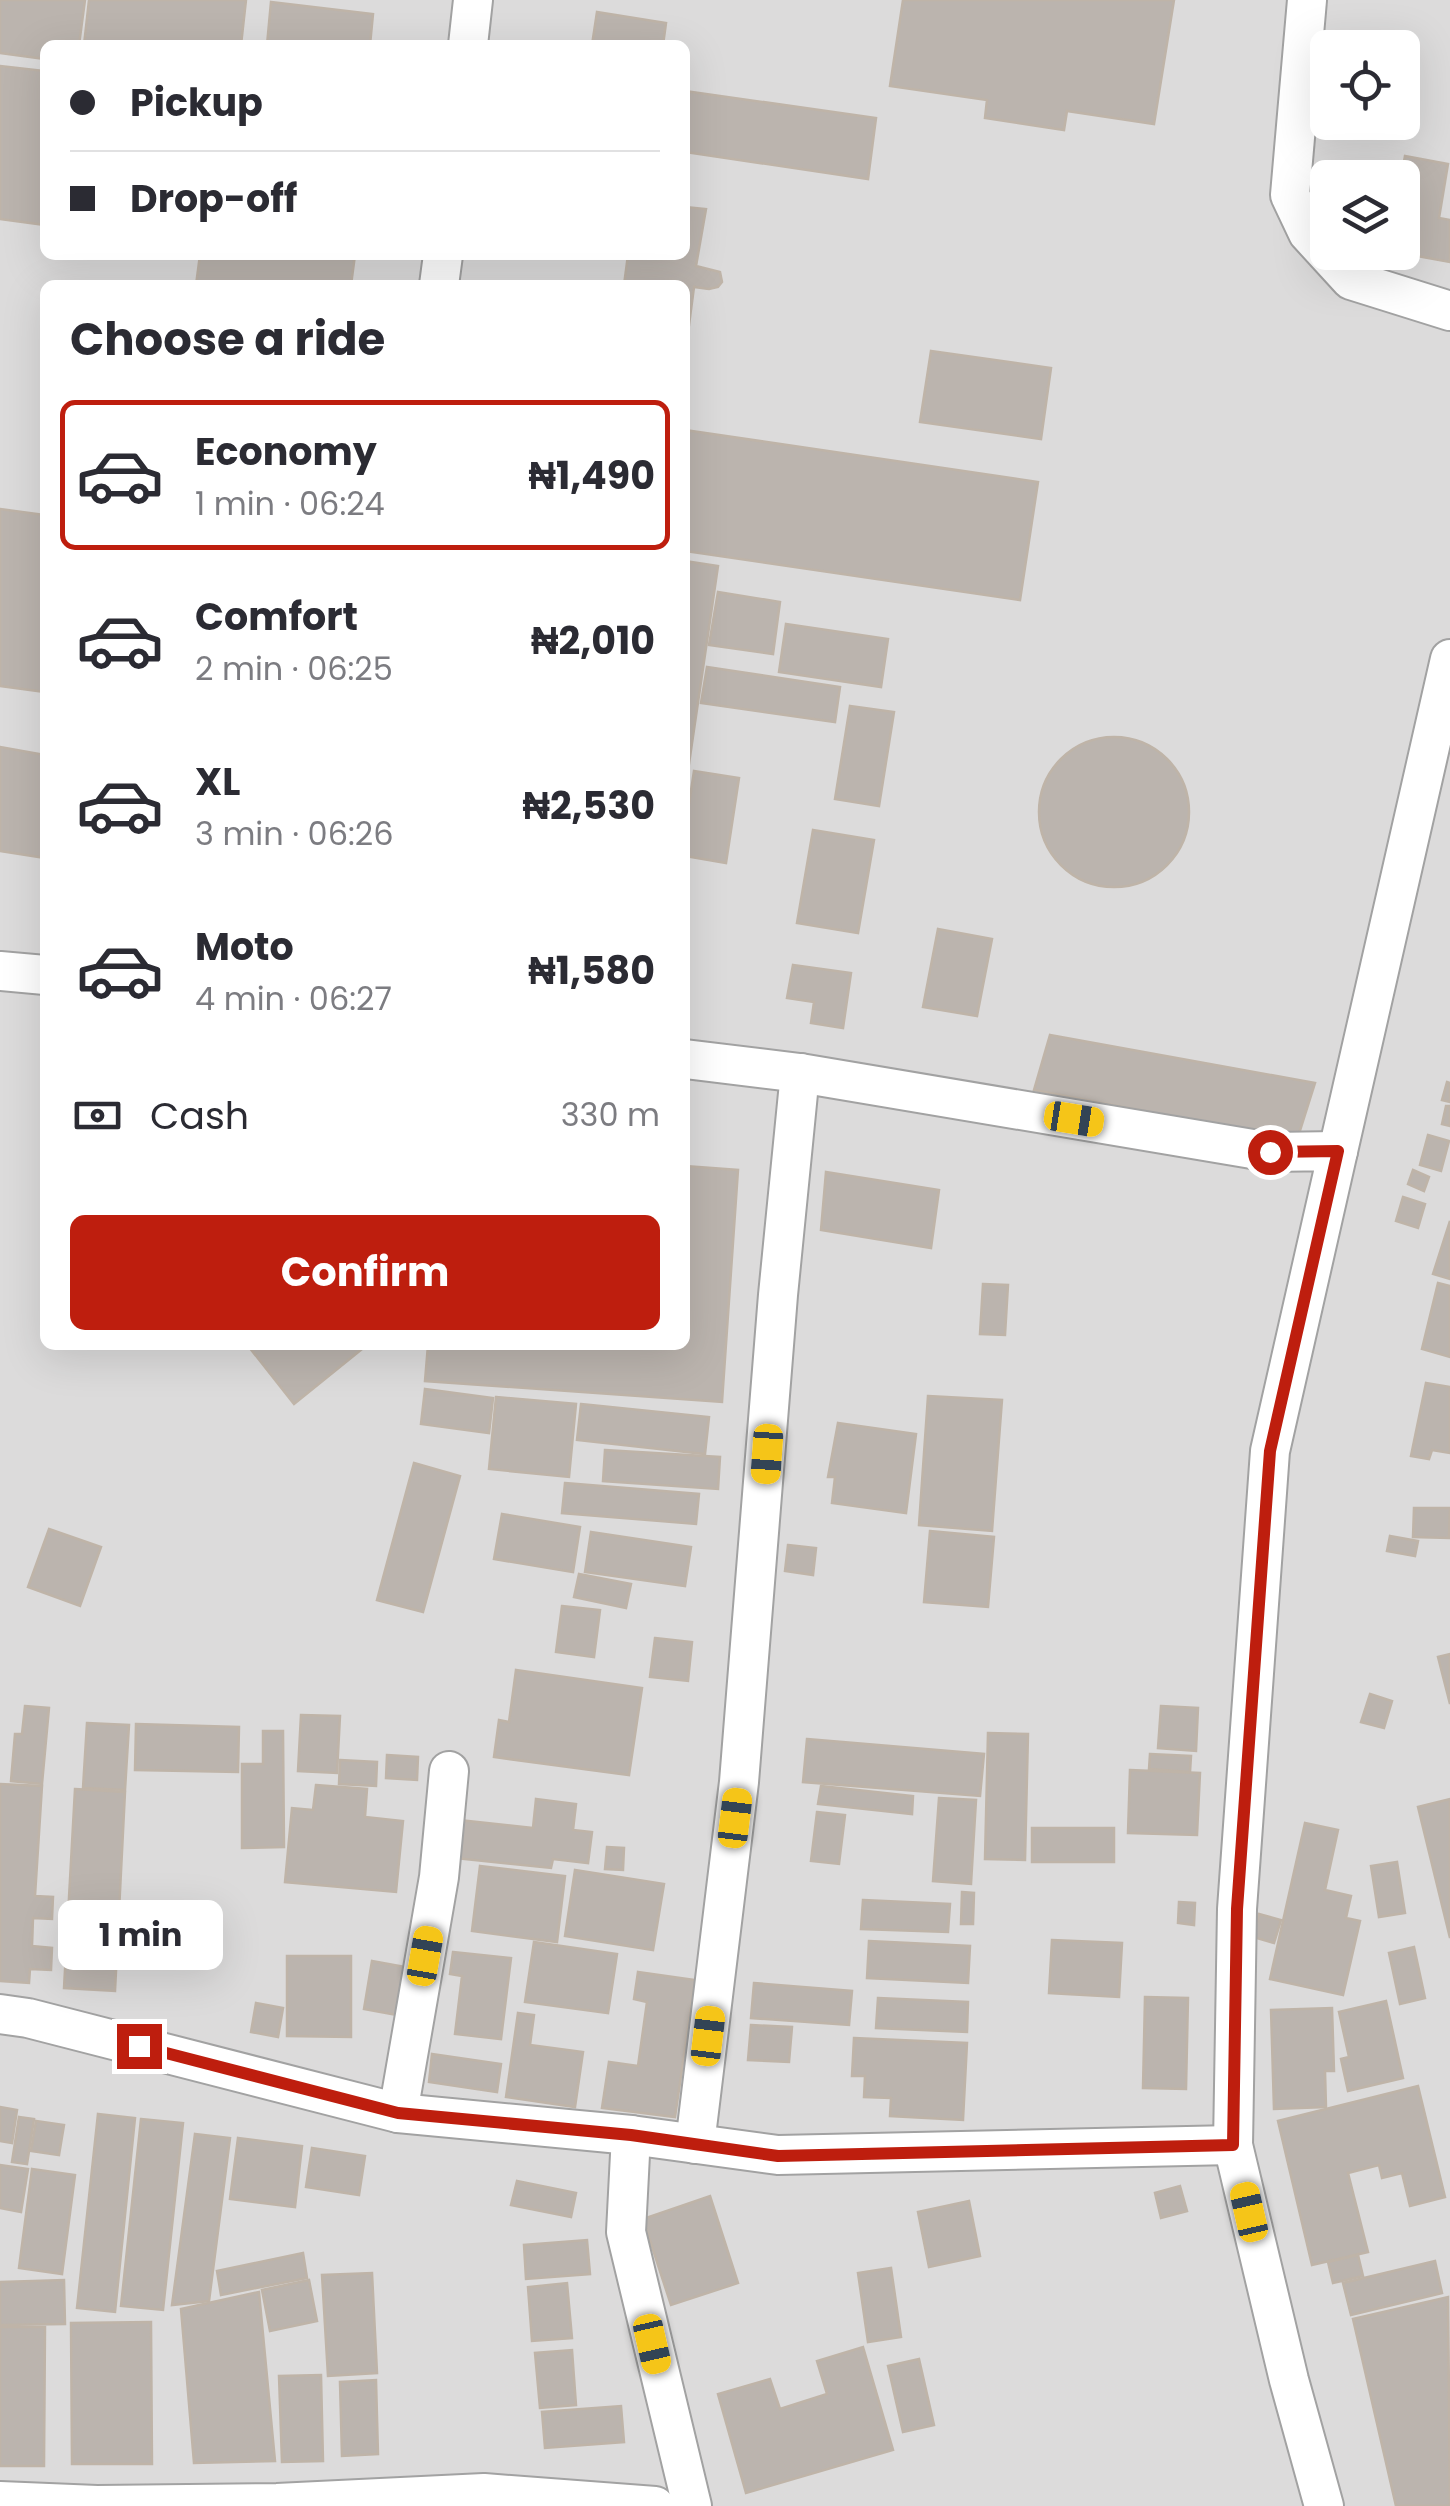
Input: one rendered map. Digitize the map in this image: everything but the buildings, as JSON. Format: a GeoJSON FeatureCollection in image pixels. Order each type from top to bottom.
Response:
{"type":"FeatureCollection","features":[{"type":"Feature","properties":{"kind":"street"},"geometry":{"type":"LineString","coordinates":[[469,40],[473,0]]}},
{"type":"Feature","properties":{"kind":"street"},"geometry":{"type":"LineString","coordinates":[[1307,0],[1290,195],[1308,234],[1351,280],[1450,311]]}},
{"type":"Feature","properties":{"kind":"street"},"geometry":{"type":"LineString","coordinates":[[1324,2506],[1289,2380],[1233,2145],[1237,1909],[1270,1451],[1450,659]]}},
{"type":"Feature","properties":{"kind":"street"},"geometry":{"type":"LineString","coordinates":[[0,971],[40,975]]}},
{"type":"Feature","properties":{"kind":"street"},"geometry":{"type":"LineString","coordinates":[[690,1059],[1270,1152],[1338,1151]]}},
{"type":"Feature","properties":{"kind":"street"},"geometry":{"type":"LineString","coordinates":[[695,2144],[739,1782],[800,1074]]}},
{"type":"Feature","properties":{"kind":"street"},"geometry":{"type":"LineString","coordinates":[[398,2113],[439,1877],[449,1771]]}},
{"type":"Feature","properties":{"kind":"street"},"geometry":{"type":"LineString","coordinates":[[0,2014],[398,2113],[631,2135],[778,2156],[1233,2145]]}},
{"type":"Feature","properties":{"kind":"street"},"geometry":{"type":"LineString","coordinates":[[631,2135],[626,2232],[692,2506]]}},
{"type":"Feature","properties":{"kind":"street"},"geometry":{"type":"LineString","coordinates":[[0,2501],[97,2505],[276,2503],[484,2493],[655,2506]]}},
{"type":"Feature","properties":{"kind":"shaded area"},"geometry":{"type":"Polygon","coordinates":[[[0,0],[1450,0],[1450,2506],[0,2506],[0,0]]]}},
{"type":"Feature","properties":{"kind":"route"},"geometry":{"type":"LineString","coordinates":[[139,2046],[398,2113],[631,2135],[778,2156],[1233,2145],[1237,1909],[1270,1451],[1338,1151],[1270,1152]]}}]}
